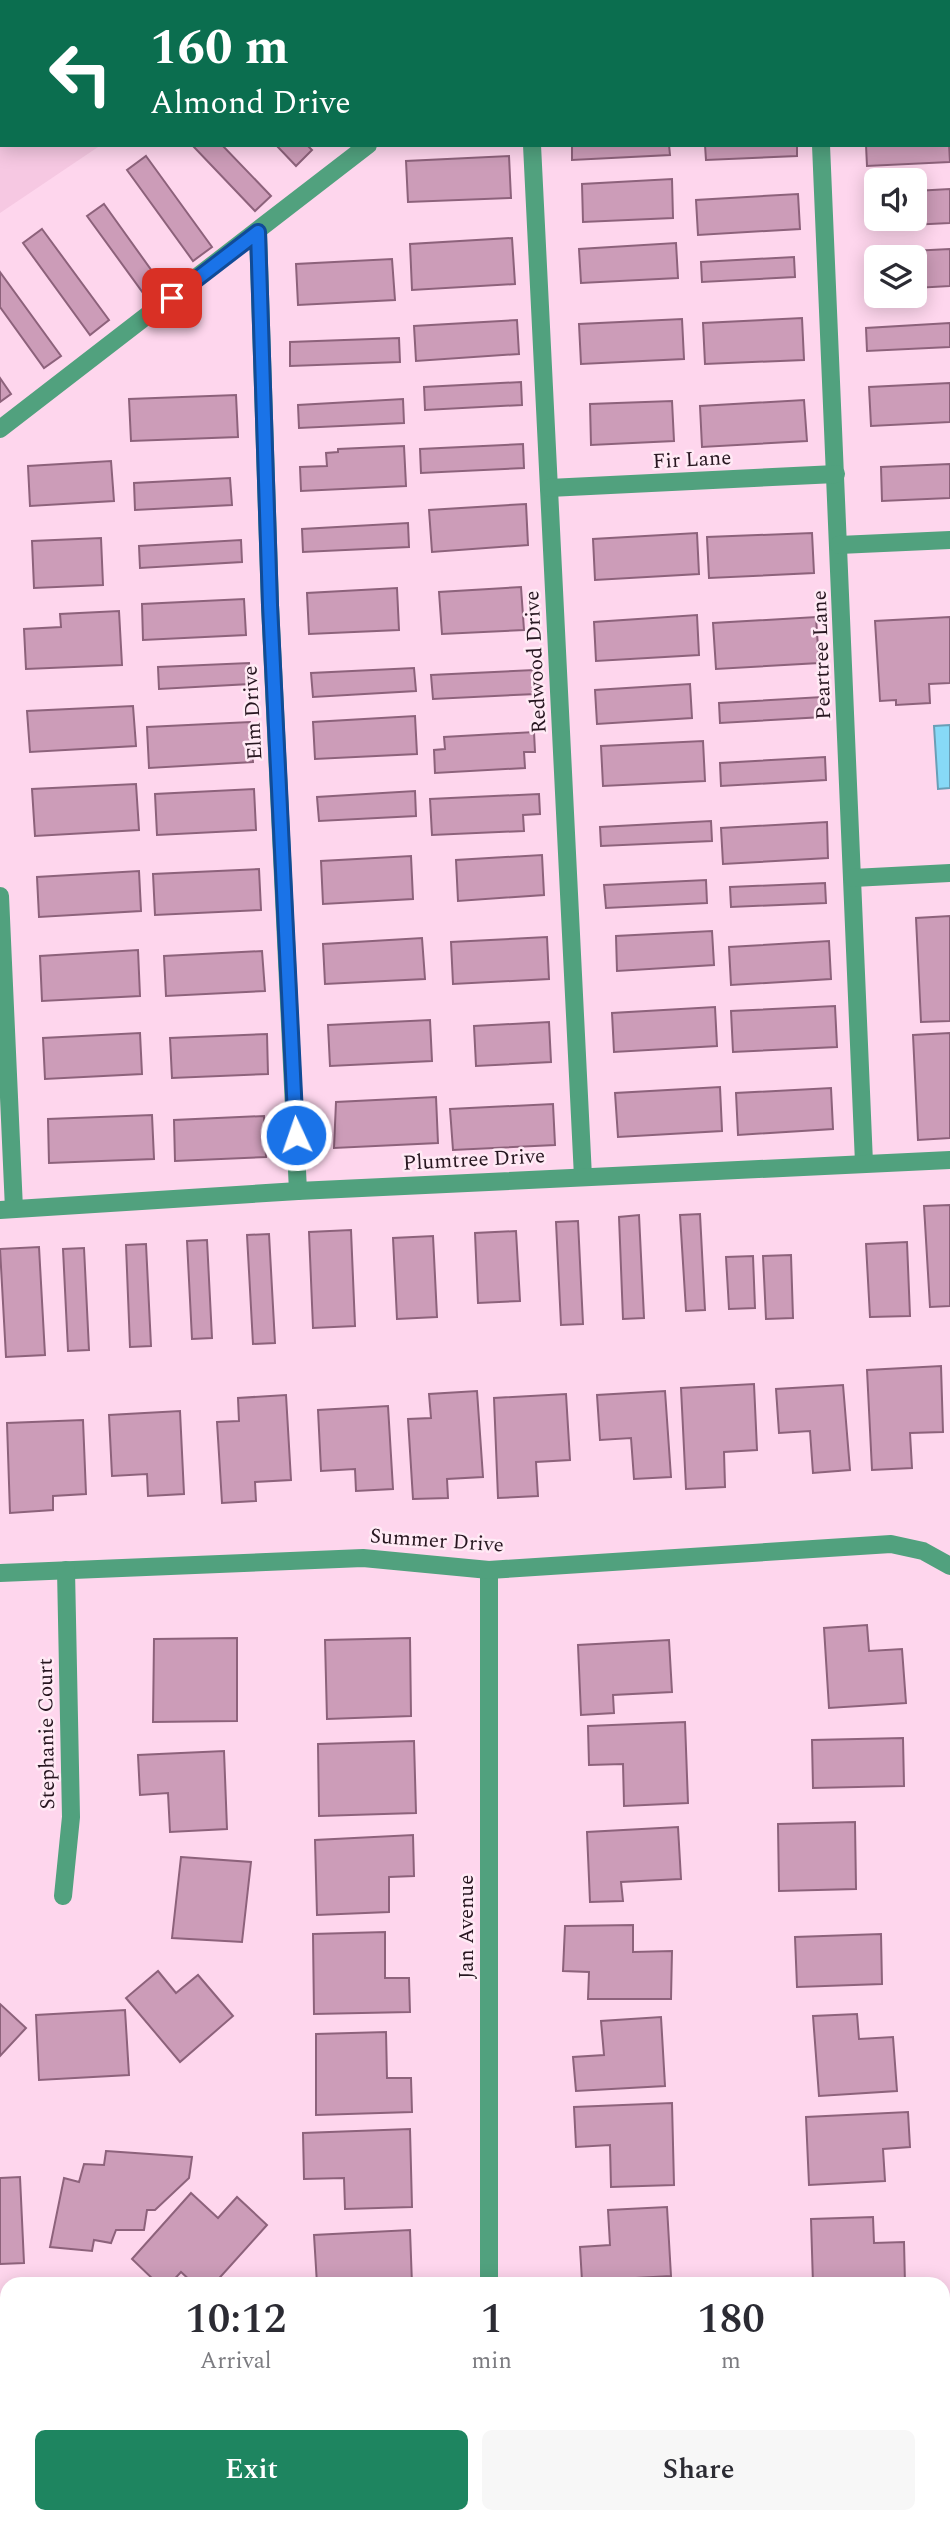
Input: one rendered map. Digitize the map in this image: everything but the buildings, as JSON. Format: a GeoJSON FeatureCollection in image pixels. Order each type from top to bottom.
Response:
{"type":"FeatureCollection","features":[{"type":"Feature","properties":{"kind":"street"},"geometry":{"type":"LineString","coordinates":[[0,429],[365,147]]}},
{"type":"Feature","properties":{"kind":"street","name":"Redwood Drive"},"geometry":{"type":"LineString","coordinates":[[532,147],[583,1177]]}},
{"type":"Feature","properties":{"kind":"street","name":"Peartree Lane"},"geometry":{"type":"LineString","coordinates":[[821,147],[864,1163]]}},
{"type":"Feature","properties":{"kind":"street","name":"Elm Drive"},"geometry":{"type":"LineString","coordinates":[[258,232],[270,605],[298,1191]]}},
{"type":"Feature","properties":{"kind":"street","name":"Fir Lane"},"geometry":{"type":"LineString","coordinates":[[549,488],[836,474]]}},
{"type":"Feature","properties":{"kind":"street"},"geometry":{"type":"LineString","coordinates":[[839,545],[950,540]]}},
{"type":"Feature","properties":{"kind":"street"},"geometry":{"type":"LineString","coordinates":[[853,878],[950,873]]}},
{"type":"Feature","properties":{"kind":"street"},"geometry":{"type":"LineString","coordinates":[[0,896],[7,1210]]}},
{"type":"Feature","properties":{"kind":"street","name":"Plumtree Drive"},"geometry":{"type":"LineString","coordinates":[[7,1210],[298,1191],[950,1160]]}},
{"type":"Feature","properties":{"kind":"street","name":"Summer Drive"},"geometry":{"type":"LineString","coordinates":[[0,1573],[363,1558],[489,1570],[891,1544],[923,1551],[950,1566]]}},
{"type":"Feature","properties":{"kind":"street","name":"Stephanie Court"},"geometry":{"type":"LineString","coordinates":[[63,1896],[71,1818],[66,1570]]}},
{"type":"Feature","properties":{"kind":"street","name":"Jan Avenue"},"geometry":{"type":"LineString","coordinates":[[489,1570],[489,2277]]}},
{"type":"Feature","properties":{"kind":"shaded area"},"geometry":{"type":"Polygon","coordinates":[[[0,147],[98,147],[0,213],[0,147]]]}},
{"type":"Feature","properties":{"kind":"water"},"geometry":{"type":"Polygon","coordinates":[[[950,725],[950,788],[938,789],[934,726],[950,725]]]}},
{"type":"Feature","properties":{"kind":"route"},"geometry":{"type":"LineString","coordinates":[[172,298],[258,232],[270,605],[296,1135]]}}]}
